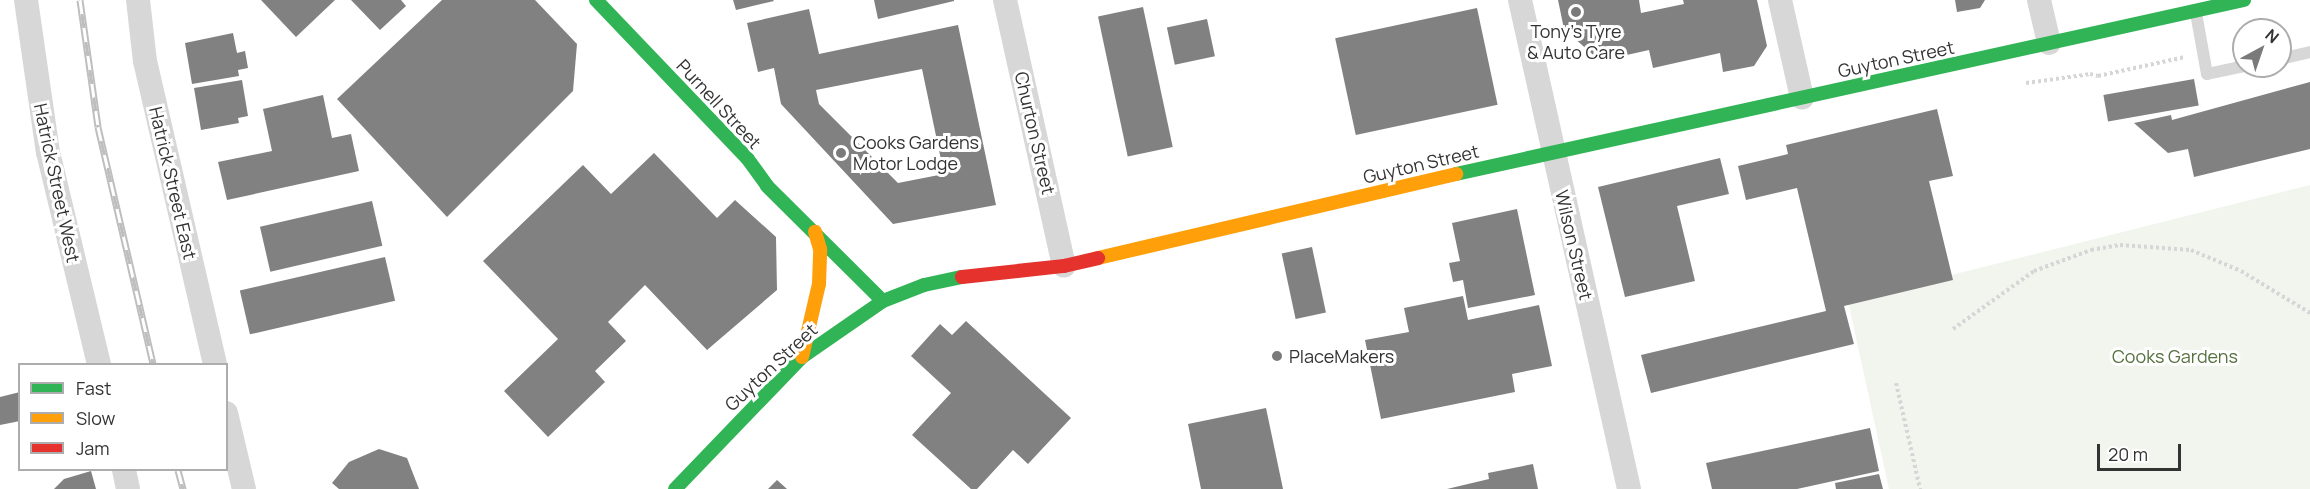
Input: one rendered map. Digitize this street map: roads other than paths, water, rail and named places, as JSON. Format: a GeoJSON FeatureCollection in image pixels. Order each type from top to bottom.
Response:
{"type":"FeatureCollection","features":[{"type":"Feature","properties":{"kind":"main road","name":"Purnell Street"},"geometry":{"type":"LineString","coordinates":[[596,0],[747,158],[767,186],[883,301]]}},
{"type":"Feature","properties":{"kind":"main road","name":"Guyton Street"},"geometry":{"type":"LineString","coordinates":[[675,489],[802,357],[883,301],[969,275],[1064,266],[1554,152],[2244,0]]}},
{"type":"Feature","properties":{"kind":"main road"},"geometry":{"type":"LineString","coordinates":[[802,357],[819,284],[820,249],[815,232]]}},
{"type":"Feature","properties":{"kind":"street","name":"Hatrick Street West"},"geometry":{"type":"LineString","coordinates":[[26,0],[48,152],[99,363]]}},
{"type":"Feature","properties":{"kind":"street","name":"Hatrick Street East"},"geometry":{"type":"LineString","coordinates":[[138,0],[145,61],[215,363]]}},
{"type":"Feature","properties":{"kind":"street","name":"Churton Street"},"geometry":{"type":"LineString","coordinates":[[1005,0],[1064,266]]}},
{"type":"Feature","properties":{"kind":"street","name":"Wilson Street"},"geometry":{"type":"LineString","coordinates":[[1520,0],[1629,489]]}},
{"type":"Feature","properties":{"kind":"street"},"geometry":{"type":"LineString","coordinates":[[1780,0],[1802,98]]}},
{"type":"Feature","properties":{"kind":"street"},"geometry":{"type":"LineString","coordinates":[[2039,0],[2049,43]]}},
{"type":"Feature","properties":{"kind":"street"},"geometry":{"type":"LineString","coordinates":[[228,421],[244,489]]}},
{"type":"Feature","properties":{"kind":"street"},"geometry":{"type":"LineString","coordinates":[[124,471],[128,489]]}},
{"type":"Feature","properties":{"kind":"lane"},"geometry":{"type":"LineString","coordinates":[[2196,11],[2207,74],[2232,69]]}},
{"type":"Feature","properties":{"kind":"lane"},"geometry":{"type":"LineString","coordinates":[[2292,56],[2310,52]]}},
{"type":"Feature","properties":{"kind":"railway"},"geometry":{"type":"LineString","coordinates":[[80,0],[98,127],[153,363]]}},
{"type":"Feature","properties":{"kind":"railway"},"geometry":{"type":"LineString","coordinates":[[178,471],[183,489]]}},
{"type":"Feature","properties":{"kind":"place","name":"Tony's Tyre & Auto Care"},"geometry":{"type":"Point","coordinates":[1576,12]}},
{"type":"Feature","properties":{"kind":"place","name":"Cooks Gardens Motor Lodge"},"geometry":{"type":"Point","coordinates":[841,153]}},
{"type":"Feature","properties":{"kind":"place","name":"PlaceMakers"},"geometry":{"type":"Point","coordinates":[1277,356]}},
{"type":"Feature","properties":{"kind":"park label","name":"Cooks Gardens"},"geometry":{"type":"Point","coordinates":[2175,356]}}]}
